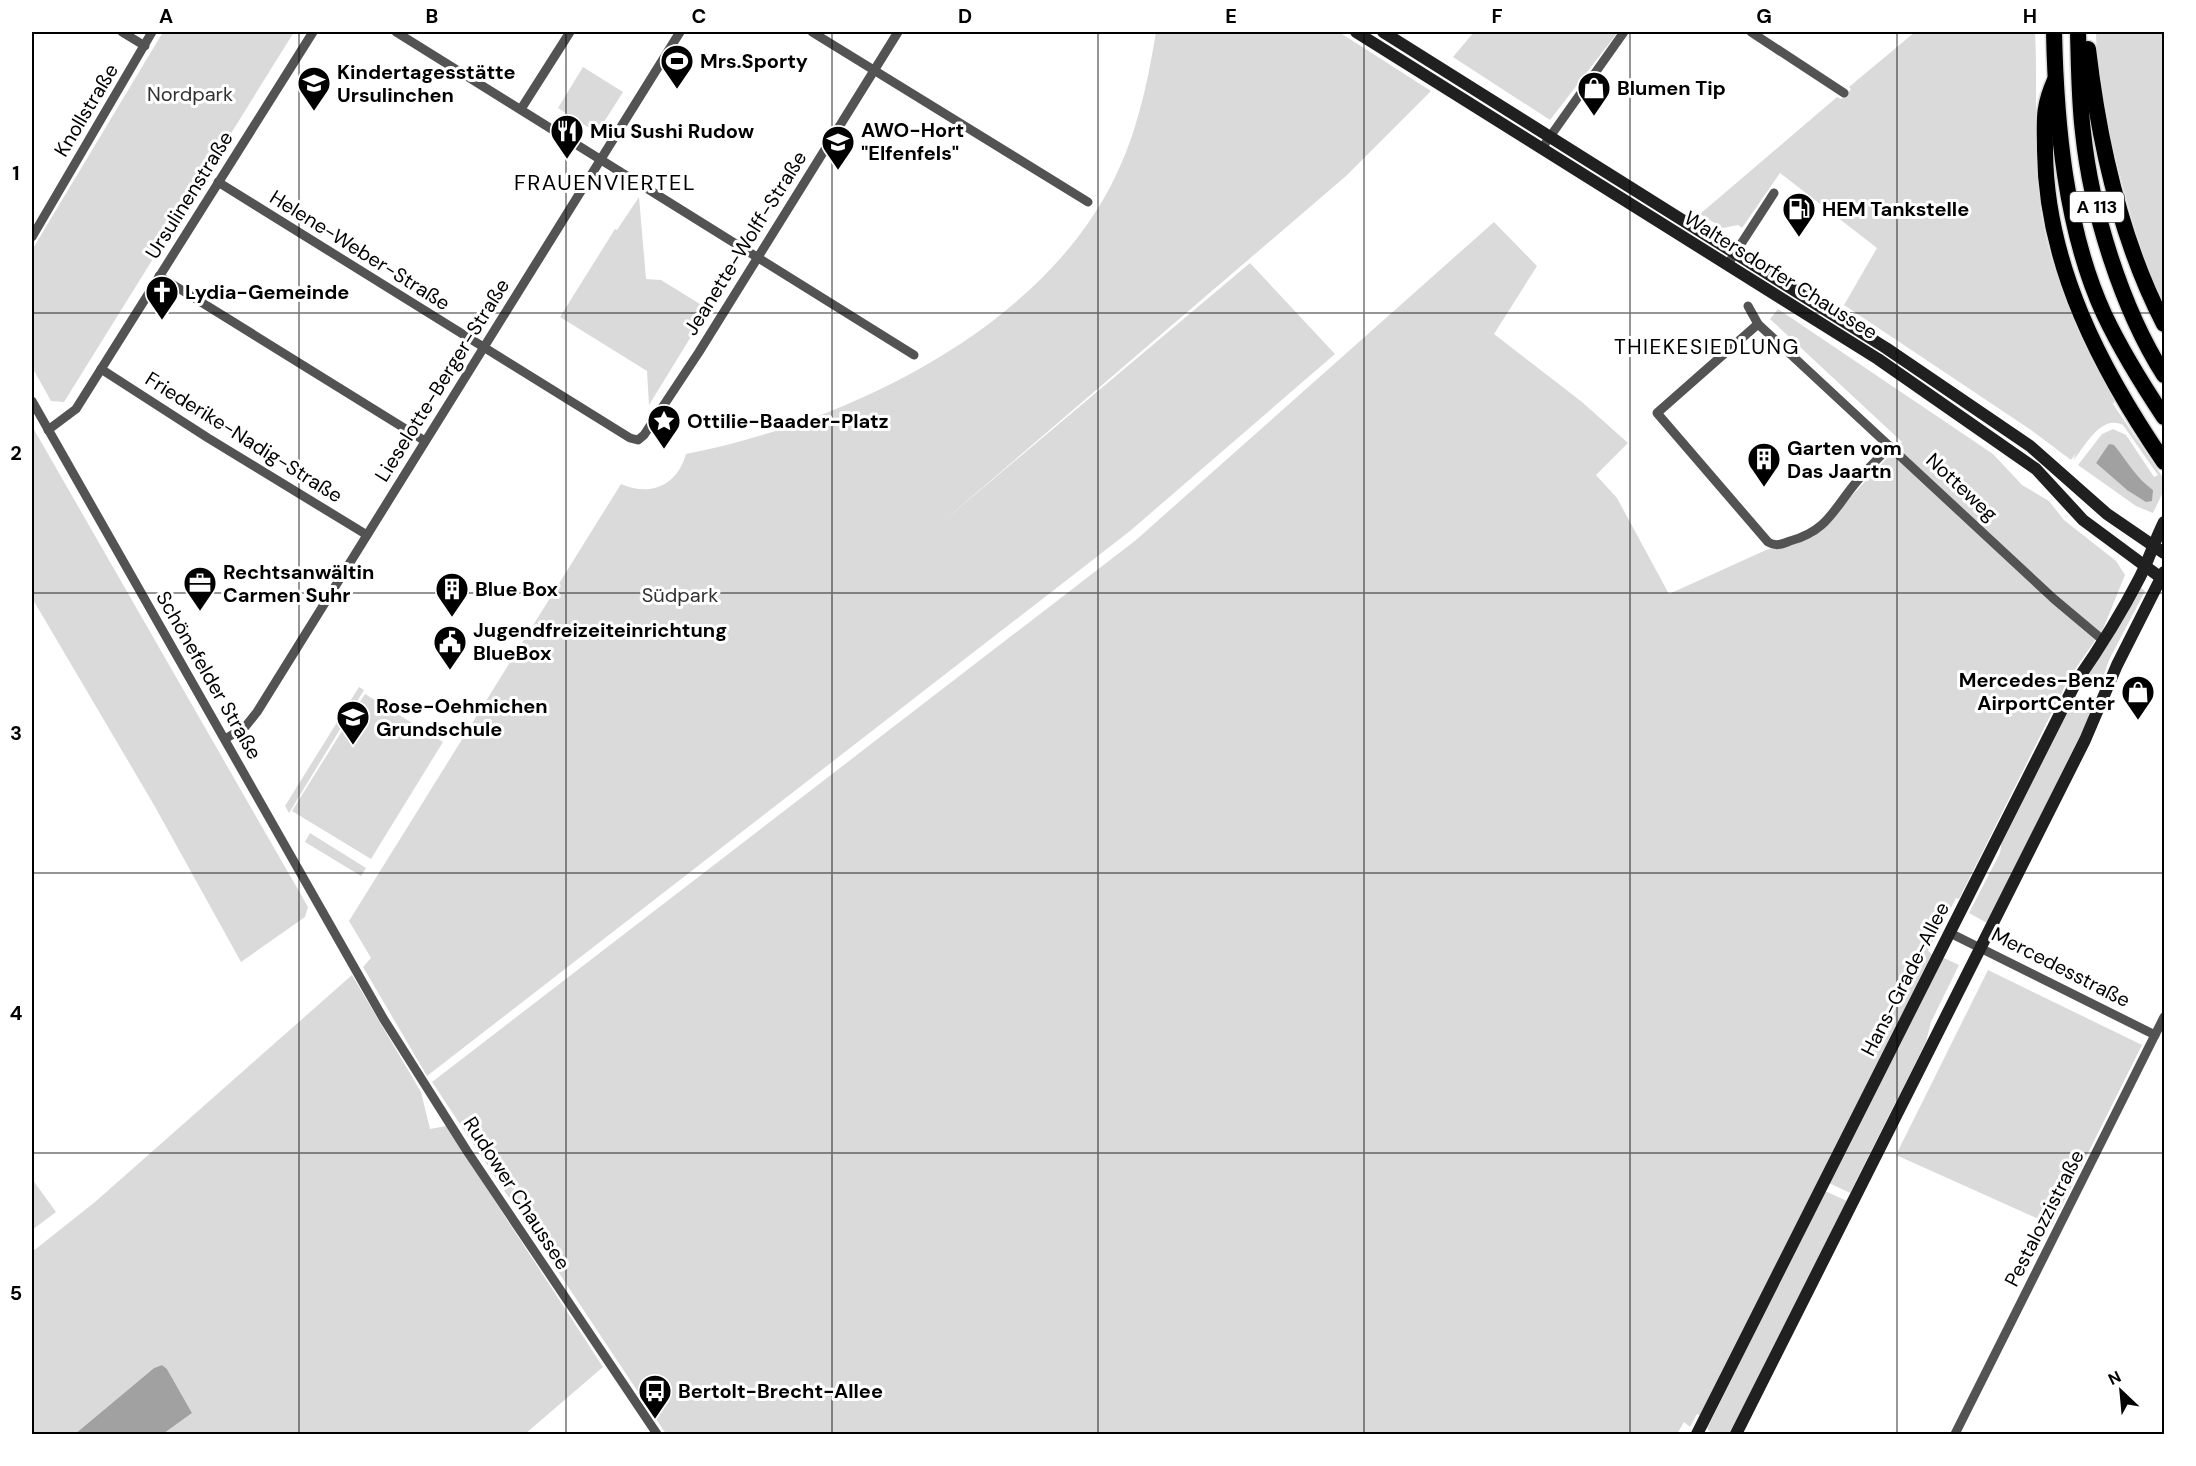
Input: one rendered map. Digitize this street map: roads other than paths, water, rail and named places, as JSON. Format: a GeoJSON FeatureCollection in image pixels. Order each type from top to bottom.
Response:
{"type":"FeatureCollection","features":[{"type":"Feature","properties":{"kind":"highway","name":"A 113"},"geometry":{"type":"LineString","coordinates":[[2054,32],[2060,142],[2081,246],[2103,312],[2164,417]]}},
{"type":"Feature","properties":{"kind":"highway","name":"A 113"},"geometry":{"type":"LineString","coordinates":[[2078,32],[2083,135],[2094,200],[2126,297],[2163,373]]}},
{"type":"Feature","properties":{"kind":"highway"},"geometry":{"type":"LineString","coordinates":[[2086,32],[2097,119],[2116,194],[2138,264],[2164,324]]}},
{"type":"Feature","properties":{"kind":"highway"},"geometry":{"type":"LineString","coordinates":[[2055,81],[2045,102],[2045,184],[2062,266],[2112,380],[2161,455]]}},
{"type":"Feature","properties":{"kind":"street"},"geometry":{"type":"LineString","coordinates":[[122,32],[145,46]]}},
{"type":"Feature","properties":{"kind":"street","name":"Knollstraße"},"geometry":{"type":"LineString","coordinates":[[32,237],[152,32]]}},
{"type":"Feature","properties":{"kind":"street","name":"Ursulinenstraße"},"geometry":{"type":"LineString","coordinates":[[48,430],[74,412],[313,32]]}},
{"type":"Feature","properties":{"kind":"street"},"geometry":{"type":"LineString","coordinates":[[396,32],[914,355]]}},
{"type":"Feature","properties":{"kind":"street"},"geometry":{"type":"LineString","coordinates":[[522,109],[570,32]]}},
{"type":"Feature","properties":{"kind":"street","name":"Lieselotte-Berger-Straße"},"geometry":{"type":"LineString","coordinates":[[225,739],[245,727],[257,712],[680,32]]}},
{"type":"Feature","properties":{"kind":"street"},"geometry":{"type":"LineString","coordinates":[[813,32],[1088,202]]}},
{"type":"Feature","properties":{"kind":"street","name":"Jeanette-Wolff-Straße"},"geometry":{"type":"LineString","coordinates":[[638,440],[644,435],[699,352],[898,32]]}},
{"type":"Feature","properties":{"kind":"street","name":"Waltersdorfer Chaussee"},"geometry":{"type":"LineString","coordinates":[[1356,32],[1878,359],[2027,462],[2045,476],[2083,520],[2164,576]]}},
{"type":"Feature","properties":{"kind":"street","name":"Waltersdorfer Chaussee"},"geometry":{"type":"LineString","coordinates":[[1383,32],[1736,251],[1886,348],[2030,446],[2107,514],[2164,553]]}},
{"type":"Feature","properties":{"kind":"street"},"geometry":{"type":"LineString","coordinates":[[1542,148],[1624,32]]}},
{"type":"Feature","properties":{"kind":"street"},"geometry":{"type":"LineString","coordinates":[[1751,32],[1844,93]]}},
{"type":"Feature","properties":{"kind":"street","name":"Helene-Weber-Straße"},"geometry":{"type":"LineString","coordinates":[[218,182],[630,438],[638,440]]}},
{"type":"Feature","properties":{"kind":"street"},"geometry":{"type":"LineString","coordinates":[[1728,264],[1774,193]]}},
{"type":"Feature","properties":{"kind":"street"},"geometry":{"type":"LineString","coordinates":[[159,276],[425,441]]}},
{"type":"Feature","properties":{"kind":"street","name":"Notteweg"},"geometry":{"type":"LineString","coordinates":[[1748,306],[1758,324],[2054,599],[2104,641]]}},
{"type":"Feature","properties":{"kind":"street"},"geometry":{"type":"LineString","coordinates":[[1758,324],[1658,413],[1773,545],[1806,537],[1818,530],[1836,511],[1856,482],[1890,446]]}},
{"type":"Feature","properties":{"kind":"street","name":"Friederike-Nadig-Straße"},"geometry":{"type":"LineString","coordinates":[[101,369],[208,438],[368,535]]}},
{"type":"Feature","properties":{"kind":"street","name":"Schönefelder Straße"},"geometry":{"type":"LineString","coordinates":[[32,402],[354,966]]}},
{"type":"Feature","properties":{"kind":"street","name":"Hans-Grade-Allee"},"geometry":{"type":"LineString","coordinates":[[1697,1434],[2076,682],[2104,641],[2145,565],[2152,544],[2164,522]]}},
{"type":"Feature","properties":{"kind":"street"},"geometry":{"type":"LineString","coordinates":[[1736,1434],[2085,740],[2117,665],[2164,576]]}},
{"type":"Feature","properties":{"kind":"street","name":"Mercedesstraße"},"geometry":{"type":"LineString","coordinates":[[1950,933],[2155,1035]]}},
{"type":"Feature","properties":{"kind":"street","name":"Rudower Chaussee"},"geometry":{"type":"LineString","coordinates":[[354,966],[423,1084],[657,1434]]}},
{"type":"Feature","properties":{"kind":"street","name":"Pestalozzistraße"},"geometry":{"type":"LineString","coordinates":[[1955,1434],[2164,1017]]}},
{"type":"Feature","properties":{"kind":"place","name":"Mrs.Sporty"},"geometry":{"type":"Point","coordinates":[677,90]}},
{"type":"Feature","properties":{"kind":"place","name":"Kindertagesstätte Ursulinchen"},"geometry":{"type":"Point","coordinates":[314,112]}},
{"type":"Feature","properties":{"kind":"place","name":"Blumen Tip"},"geometry":{"type":"Point","coordinates":[1594,117]}},
{"type":"Feature","properties":{"kind":"place","name":"Miu Sushi Rudow"},"geometry":{"type":"Point","coordinates":[567,160]}},
{"type":"Feature","properties":{"kind":"place","name":"AWO-Hort \"Elfenfels\""},"geometry":{"type":"Point","coordinates":[838,171]}},
{"type":"Feature","properties":{"kind":"place","name":"HEM Tankstelle"},"geometry":{"type":"Point","coordinates":[1799,238]}},
{"type":"Feature","properties":{"kind":"place","name":"Lydia-Gemeinde"},"geometry":{"type":"Point","coordinates":[162,321]}},
{"type":"Feature","properties":{"kind":"place","name":"Ottilie-Baader-Platz"},"geometry":{"type":"Point","coordinates":[664,450]}},
{"type":"Feature","properties":{"kind":"place","name":"Garten vom Das Jaartn"},"geometry":{"type":"Point","coordinates":[1764,488]}},
{"type":"Feature","properties":{"kind":"place","name":"Rechtsanwältin Carmen Suhr"},"geometry":{"type":"Point","coordinates":[200,612]}},
{"type":"Feature","properties":{"kind":"place","name":"Blue Box"},"geometry":{"type":"Point","coordinates":[452,618]}},
{"type":"Feature","properties":{"kind":"place","name":"Jugendfreizeiteinrichtung BlueBox"},"geometry":{"type":"Point","coordinates":[450,671]}},
{"type":"Feature","properties":{"kind":"place","name":"Mercedes-Benz AirportCenter"},"geometry":{"type":"Point","coordinates":[2138,721]}},
{"type":"Feature","properties":{"kind":"place","name":"Rose-Oehmichen Grundschule"},"geometry":{"type":"Point","coordinates":[353,746]}},
{"type":"Feature","properties":{"kind":"place","name":"Bertolt-Brecht-Allee"},"geometry":{"type":"Point","coordinates":[655,1420]}},
{"type":"Feature","properties":{"kind":"district","name":"FRAUENVIERTEL"},"geometry":{"type":"Point","coordinates":[605,182]}},
{"type":"Feature","properties":{"kind":"district","name":"THIEKESIEDLUNG"},"geometry":{"type":"Point","coordinates":[1707,347]}},
{"type":"Feature","properties":{"kind":"park label","name":"Nordpark"},"geometry":{"type":"Point","coordinates":[190,94]}},
{"type":"Feature","properties":{"kind":"park label","name":"Südpark"},"geometry":{"type":"Point","coordinates":[680,595]}}]}
